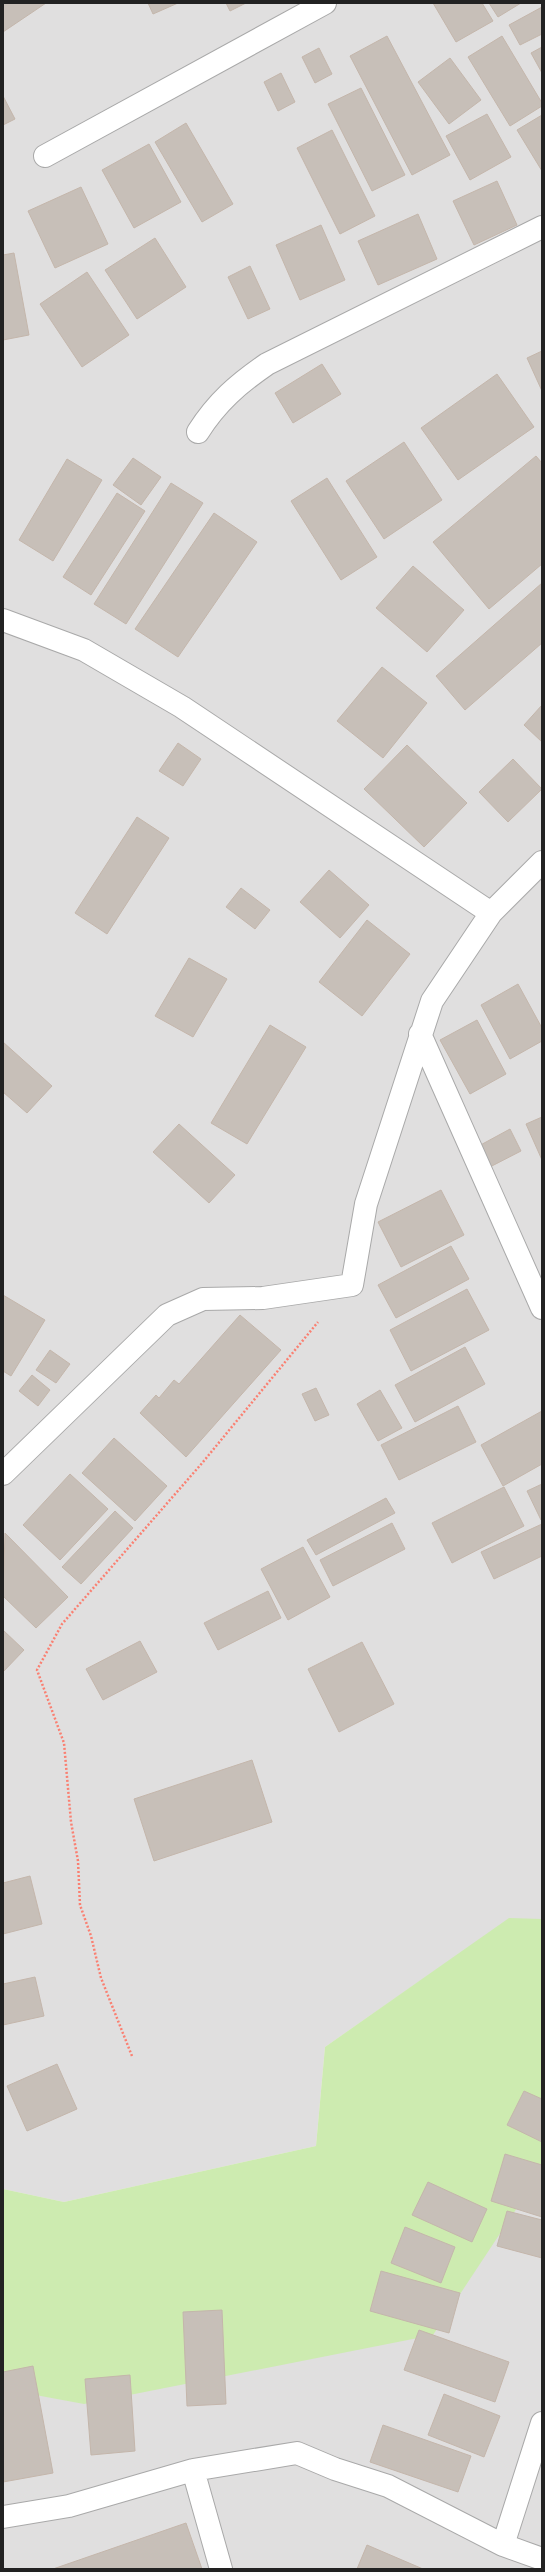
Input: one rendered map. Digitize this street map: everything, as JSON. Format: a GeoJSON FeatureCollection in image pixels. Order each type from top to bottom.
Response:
{"type":"FeatureCollection","features":[{"type":"Feature","properties":{"kind":"street"},"geometry":{"type":"LineString","coordinates":[[45,156],[325,3]]}},
{"type":"Feature","properties":{"kind":"street"},"geometry":{"type":"LineString","coordinates":[[198,432],[210,413],[238,384],[267,364],[542,226]]}},
{"type":"Feature","properties":{"kind":"street"},"geometry":{"type":"LineString","coordinates":[[3,620],[84,650],[182,707],[491,913]]}},
{"type":"Feature","properties":{"kind":"street"},"geometry":{"type":"LineString","coordinates":[[3,1474],[167,1315],[203,1299],[263,1298],[352,1284],[366,1204],[420,1034],[432,1001],[491,913],[542,862]]}},
{"type":"Feature","properties":{"kind":"street"},"geometry":{"type":"LineString","coordinates":[[420,1034],[542,1308]]}},
{"type":"Feature","properties":{"kind":"street"},"geometry":{"type":"LineString","coordinates":[[503,2545],[542,2422]]}},
{"type":"Feature","properties":{"kind":"street"},"geometry":{"type":"LineString","coordinates":[[3,2517],[68,2506],[193,2470],[297,2453],[335,2469],[388,2486],[503,2545],[542,2559]]}},
{"type":"Feature","properties":{"kind":"street"},"geometry":{"type":"LineString","coordinates":[[193,2470],[221,2569]]}},
{"type":"Feature","properties":{"kind":"path"},"geometry":{"type":"LineString","coordinates":[[132,2056],[101,1978],[91,1936],[80,1905],[78,1861],[71,1822],[64,1743],[37,1670],[62,1624],[198,1468],[314,1326],[352,1284]]}},
{"type":"Feature","properties":{"kind":"shaded area"},"geometry":{"type":"Polygon","coordinates":[[[3,3],[542,3],[542,1919],[509,1919],[325,2047],[316,2146],[64,2202],[3,2189],[3,3]]]}},
{"type":"Feature","properties":{"kind":"shaded area"},"geometry":{"type":"Polygon","coordinates":[[[542,2170],[542,2569],[3,2569],[3,2389],[542,2170]]]}},
{"type":"Feature","properties":{"kind":"green space"},"geometry":{"type":"Polygon","coordinates":[[[509,1918],[542,1919],[542,2170],[433,2335],[84,2404],[3,2389],[3,2189],[64,2202],[316,2146],[325,2047],[509,1918]]]}},
{"type":"Feature","properties":{"kind":"building"},"geometry":{"type":"Polygon","coordinates":[[[3,3],[46,3],[3,32],[3,3]]]}},
{"type":"Feature","properties":{"kind":"building"},"geometry":{"type":"Polygon","coordinates":[[[148,3],[178,3],[153,14],[148,3]]]}},
{"type":"Feature","properties":{"kind":"building"},"geometry":{"type":"Polygon","coordinates":[[[226,3],[246,3],[230,11],[226,3]]]}},
{"type":"Feature","properties":{"kind":"building"},"geometry":{"type":"Polygon","coordinates":[[[433,3],[482,3],[493,21],[456,42],[433,3]]]}},
{"type":"Feature","properties":{"kind":"building"},"geometry":{"type":"Polygon","coordinates":[[[489,3],[521,3],[498,17],[489,3]]]}},
{"type":"Feature","properties":{"kind":"building"},"geometry":{"type":"Polygon","coordinates":[[[542,7],[542,34],[520,45],[509,25],[542,7]]]}},
{"type":"Feature","properties":{"kind":"building"},"geometry":{"type":"Polygon","coordinates":[[[387,36],[450,155],[412,175],[350,56],[387,36]]]}},
{"type":"Feature","properties":{"kind":"building"},"geometry":{"type":"Polygon","coordinates":[[[502,36],[542,103],[542,106],[510,126],[468,57],[502,36]]]}},
{"type":"Feature","properties":{"kind":"building"},"geometry":{"type":"Polygon","coordinates":[[[542,47],[542,73],[531,53],[542,47]]]}},
{"type":"Feature","properties":{"kind":"building"},"geometry":{"type":"Polygon","coordinates":[[[319,48],[332,74],[315,83],[302,57],[319,48]]]}},
{"type":"Feature","properties":{"kind":"building"},"geometry":{"type":"Polygon","coordinates":[[[450,58],[481,100],[449,124],[418,82],[450,58]]]}},
{"type":"Feature","properties":{"kind":"building"},"geometry":{"type":"Polygon","coordinates":[[[281,73],[295,102],[278,111],[264,82],[281,73]]]}},
{"type":"Feature","properties":{"kind":"building"},"geometry":{"type":"Polygon","coordinates":[[[361,88],[405,175],[372,191],[328,104],[361,88]]]}},
{"type":"Feature","properties":{"kind":"building"},"geometry":{"type":"Polygon","coordinates":[[[3,96],[15,119],[3,125],[3,96]]]}},
{"type":"Feature","properties":{"kind":"building"},"geometry":{"type":"Polygon","coordinates":[[[487,114],[511,157],[470,180],[446,136],[487,114]]]}},
{"type":"Feature","properties":{"kind":"building"},"geometry":{"type":"Polygon","coordinates":[[[542,115],[542,171],[517,130],[542,115]]]}},
{"type":"Feature","properties":{"kind":"building"},"geometry":{"type":"Polygon","coordinates":[[[186,123],[233,204],[202,222],[155,142],[186,123]]]}},
{"type":"Feature","properties":{"kind":"building"},"geometry":{"type":"Polygon","coordinates":[[[332,130],[375,216],[340,234],[297,148],[332,130]]]}},
{"type":"Feature","properties":{"kind":"building"},"geometry":{"type":"Polygon","coordinates":[[[149,144],[181,202],[134,228],[102,170],[149,144]]]}},
{"type":"Feature","properties":{"kind":"building"},"geometry":{"type":"Polygon","coordinates":[[[497,181],[517,225],[474,245],[453,201],[497,181]]]}},
{"type":"Feature","properties":{"kind":"building"},"geometry":{"type":"Polygon","coordinates":[[[81,187],[108,244],[55,268],[28,211],[81,187]]]}},
{"type":"Feature","properties":{"kind":"building"},"geometry":{"type":"Polygon","coordinates":[[[418,214],[437,259],[378,285],[358,241],[418,214]]]}},
{"type":"Feature","properties":{"kind":"building"},"geometry":{"type":"Polygon","coordinates":[[[321,225],[345,280],[300,300],[276,245],[321,225]]]}},
{"type":"Feature","properties":{"kind":"building"},"geometry":{"type":"Polygon","coordinates":[[[155,238],[186,287],[137,319],[105,270],[155,238]]]}},
{"type":"Feature","properties":{"kind":"building"},"geometry":{"type":"Polygon","coordinates":[[[14,253],[29,335],[3,340],[3,255],[14,253]]]}},
{"type":"Feature","properties":{"kind":"building"},"geometry":{"type":"Polygon","coordinates":[[[250,266],[270,309],[248,319],[228,277],[250,266]]]}},
{"type":"Feature","properties":{"kind":"building"},"geometry":{"type":"Polygon","coordinates":[[[87,272],[129,335],[82,367],[40,304],[87,272]]]}},
{"type":"Feature","properties":{"kind":"building"},"geometry":{"type":"Polygon","coordinates":[[[542,351],[542,391],[527,358],[542,351]]]}},
{"type":"Feature","properties":{"kind":"building"},"geometry":{"type":"Polygon","coordinates":[[[322,364],[341,394],[293,423],[275,393],[322,364]]]}},
{"type":"Feature","properties":{"kind":"building"},"geometry":{"type":"Polygon","coordinates":[[[497,374],[534,427],[458,480],[421,428],[497,374]]]}},
{"type":"Feature","properties":{"kind":"building"},"geometry":{"type":"Polygon","coordinates":[[[404,442],[442,500],[384,539],[346,481],[404,442]]]}},
{"type":"Feature","properties":{"kind":"building"},"geometry":{"type":"Polygon","coordinates":[[[536,456],[542,463],[542,564],[489,609],[433,542],[536,456]]]}},
{"type":"Feature","properties":{"kind":"building"},"geometry":{"type":"Polygon","coordinates":[[[133,458],[161,477],[141,505],[113,485],[133,458]]]}},
{"type":"Feature","properties":{"kind":"building"},"geometry":{"type":"Polygon","coordinates":[[[67,459],[102,480],[53,561],[19,540],[67,459]]]}},
{"type":"Feature","properties":{"kind":"building"},"geometry":{"type":"Polygon","coordinates":[[[327,478],[377,557],[341,580],[291,501],[327,478]]]}},
{"type":"Feature","properties":{"kind":"building"},"geometry":{"type":"Polygon","coordinates":[[[171,483],[203,503],[126,624],[94,604],[171,483]]]}},
{"type":"Feature","properties":{"kind":"building"},"geometry":{"type":"Polygon","coordinates":[[[117,493],[145,511],[91,595],[63,577],[117,493]]]}},
{"type":"Feature","properties":{"kind":"building"},"geometry":{"type":"Polygon","coordinates":[[[214,513],[257,542],[178,657],[135,629],[214,513]]]}},
{"type":"Feature","properties":{"kind":"building"},"geometry":{"type":"Polygon","coordinates":[[[413,566],[464,610],[427,652],[376,608],[413,566]]]}},
{"type":"Feature","properties":{"kind":"building"},"geometry":{"type":"Polygon","coordinates":[[[542,583],[542,643],[465,710],[436,676],[542,583]]]}},
{"type":"Feature","properties":{"kind":"building"},"geometry":{"type":"Polygon","coordinates":[[[382,667],[427,703],[383,758],[337,721],[382,667]]]}},
{"type":"Feature","properties":{"kind":"building"},"geometry":{"type":"Polygon","coordinates":[[[542,705],[542,742],[524,725],[542,705]]]}},
{"type":"Feature","properties":{"kind":"building"},"geometry":{"type":"Polygon","coordinates":[[[178,743],[201,759],[183,786],[159,771],[178,743]]]}},
{"type":"Feature","properties":{"kind":"building"},"geometry":{"type":"Polygon","coordinates":[[[407,745],[467,803],[424,847],[364,789],[407,745]]]}},
{"type":"Feature","properties":{"kind":"building"},"geometry":{"type":"Polygon","coordinates":[[[513,759],[542,789],[508,822],[479,792],[513,759]]]}},
{"type":"Feature","properties":{"kind":"building"},"geometry":{"type":"Polygon","coordinates":[[[137,817],[169,838],[107,934],[75,913],[137,817]]]}},
{"type":"Feature","properties":{"kind":"building"},"geometry":{"type":"Polygon","coordinates":[[[329,870],[369,905],[340,938],[300,902],[329,870]]]}},
{"type":"Feature","properties":{"kind":"building"},"geometry":{"type":"Polygon","coordinates":[[[241,888],[270,910],[255,929],[226,907],[241,888]]]}},
{"type":"Feature","properties":{"kind":"building"},"geometry":{"type":"Polygon","coordinates":[[[367,920],[410,954],[362,1016],[319,982],[367,920]]]}},
{"type":"Feature","properties":{"kind":"building"},"geometry":{"type":"Polygon","coordinates":[[[189,958],[227,979],[193,1037],[155,1016],[189,958]]]}},
{"type":"Feature","properties":{"kind":"building"},"geometry":{"type":"Polygon","coordinates":[[[518,984],[542,1028],[542,1041],[510,1059],[481,1005],[518,984]]]}},
{"type":"Feature","properties":{"kind":"building"},"geometry":{"type":"Polygon","coordinates":[[[477,1020],[506,1074],[470,1094],[440,1040],[477,1020]]]}},
{"type":"Feature","properties":{"kind":"building"},"geometry":{"type":"Polygon","coordinates":[[[270,1025],[306,1047],[247,1144],[211,1123],[270,1025]]]}},
{"type":"Feature","properties":{"kind":"building"},"geometry":{"type":"Polygon","coordinates":[[[3,1042],[52,1086],[27,1113],[3,1092],[3,1042]]]}},
{"type":"Feature","properties":{"kind":"building"},"geometry":{"type":"Polygon","coordinates":[[[542,1117],[542,1160],[526,1124],[542,1117]]]}},
{"type":"Feature","properties":{"kind":"building"},"geometry":{"type":"Polygon","coordinates":[[[179,1124],[235,1175],[209,1203],[153,1152],[179,1124]]]}},
{"type":"Feature","properties":{"kind":"building"},"geometry":{"type":"Polygon","coordinates":[[[510,1129],[521,1151],[486,1169],[475,1148],[510,1129]]]}},
{"type":"Feature","properties":{"kind":"building"},"geometry":{"type":"Polygon","coordinates":[[[441,1190],[464,1235],[401,1267],[378,1222],[441,1190]]]}},
{"type":"Feature","properties":{"kind":"building"},"geometry":{"type":"Polygon","coordinates":[[[451,1246],[469,1279],[396,1318],[378,1285],[451,1246]]]}},
{"type":"Feature","properties":{"kind":"building"},"geometry":{"type":"Polygon","coordinates":[[[467,1289],[489,1330],[411,1371],[390,1330],[467,1289]]]}},
{"type":"Feature","properties":{"kind":"building"},"geometry":{"type":"Polygon","coordinates":[[[3,1295],[45,1320],[11,1376],[3,1371],[3,1295]]]}},
{"type":"Feature","properties":{"kind":"building"},"geometry":{"type":"Polygon","coordinates":[[[240,1315],[281,1350],[186,1457],[140,1413],[156,1395],[159,1398],[174,1380],[179,1384],[240,1315]]]}},
{"type":"Feature","properties":{"kind":"building"},"geometry":{"type":"Polygon","coordinates":[[[465,1347],[485,1384],[415,1422],[395,1385],[465,1347]]]}},
{"type":"Feature","properties":{"kind":"building"},"geometry":{"type":"Polygon","coordinates":[[[50,1350],[70,1364],[56,1383],[36,1370],[50,1350]]]}},
{"type":"Feature","properties":{"kind":"building"},"geometry":{"type":"Polygon","coordinates":[[[32,1375],[50,1390],[38,1406],[19,1391],[32,1375]]]}},
{"type":"Feature","properties":{"kind":"building"},"geometry":{"type":"Polygon","coordinates":[[[316,1388],[329,1415],[315,1421],[302,1394],[316,1388]]]}},
{"type":"Feature","properties":{"kind":"building"},"geometry":{"type":"Polygon","coordinates":[[[380,1390],[402,1428],[378,1441],[357,1404],[380,1390]]]}},
{"type":"Feature","properties":{"kind":"building"},"geometry":{"type":"Polygon","coordinates":[[[458,1406],[476,1442],[399,1480],[381,1445],[458,1406]]]}},
{"type":"Feature","properties":{"kind":"building"},"geometry":{"type":"Polygon","coordinates":[[[542,1411],[542,1464],[503,1486],[481,1445],[542,1411]]]}},
{"type":"Feature","properties":{"kind":"building"},"geometry":{"type":"Polygon","coordinates":[[[114,1438],[167,1486],[135,1521],[82,1473],[114,1438]]]}},
{"type":"Feature","properties":{"kind":"building"},"geometry":{"type":"Polygon","coordinates":[[[70,1474],[108,1509],[60,1560],[23,1525],[70,1474]]]}},
{"type":"Feature","properties":{"kind":"building"},"geometry":{"type":"Polygon","coordinates":[[[542,1484],[542,1520],[541,1520],[527,1491],[542,1484]]]}},
{"type":"Feature","properties":{"kind":"building"},"geometry":{"type":"Polygon","coordinates":[[[504,1487],[524,1526],[452,1563],[432,1523],[504,1487]]]}},
{"type":"Feature","properties":{"kind":"building"},"geometry":{"type":"Polygon","coordinates":[[[386,1498],[395,1513],[316,1555],[307,1540],[386,1498]]]}},
{"type":"Feature","properties":{"kind":"building"},"geometry":{"type":"Polygon","coordinates":[[[115,1511],[133,1528],[81,1584],[62,1567],[115,1511]]]}},
{"type":"Feature","properties":{"kind":"building"},"geometry":{"type":"Polygon","coordinates":[[[392,1523],[405,1549],[333,1586],[320,1560],[392,1523]]]}},
{"type":"Feature","properties":{"kind":"building"},"geometry":{"type":"Polygon","coordinates":[[[542,1524],[542,1556],[494,1579],[481,1552],[542,1524]]]}},
{"type":"Feature","properties":{"kind":"building"},"geometry":{"type":"Polygon","coordinates":[[[5,1533],[68,1597],[36,1628],[3,1596],[5,1533]]]}},
{"type":"Feature","properties":{"kind":"building"},"geometry":{"type":"Polygon","coordinates":[[[303,1547],[330,1597],[288,1620],[261,1569],[303,1547]]]}},
{"type":"Feature","properties":{"kind":"building"},"geometry":{"type":"Polygon","coordinates":[[[268,1591],[281,1618],[218,1650],[204,1623],[268,1591]]]}},
{"type":"Feature","properties":{"kind":"building"},"geometry":{"type":"Polygon","coordinates":[[[3,1630],[24,1650],[3,1672],[3,1630]]]}},
{"type":"Feature","properties":{"kind":"building"},"geometry":{"type":"Polygon","coordinates":[[[140,1641],[157,1672],[103,1700],[86,1669],[140,1641]]]}},
{"type":"Feature","properties":{"kind":"building"},"geometry":{"type":"Polygon","coordinates":[[[362,1642],[394,1704],[339,1732],[308,1669],[362,1642]]]}},
{"type":"Feature","properties":{"kind":"building"},"geometry":{"type":"Polygon","coordinates":[[[252,1760],[272,1822],[154,1861],[134,1799],[252,1760]]]}},
{"type":"Feature","properties":{"kind":"building"},"geometry":{"type":"Polygon","coordinates":[[[30,1876],[42,1924],[3,1934],[3,1883],[30,1876]]]}},
{"type":"Feature","properties":{"kind":"building"},"geometry":{"type":"Polygon","coordinates":[[[35,1977],[44,2016],[3,2025],[3,1984],[35,1977]]]}},
{"type":"Feature","properties":{"kind":"building"},"geometry":{"type":"Polygon","coordinates":[[[57,2064],[77,2109],[27,2131],[7,2086],[57,2064]]]}},
{"type":"Feature","properties":{"kind":"building"},"geometry":{"type":"Polygon","coordinates":[[[524,2091],[542,2099],[542,2142],[507,2125],[524,2091]]]}},
{"type":"Feature","properties":{"kind":"building"},"geometry":{"type":"Polygon","coordinates":[[[505,2154],[542,2165],[542,2217],[491,2201],[505,2154]]]}},
{"type":"Feature","properties":{"kind":"building"},"geometry":{"type":"Polygon","coordinates":[[[428,2182],[487,2209],[472,2242],[412,2215],[428,2182]]]}},
{"type":"Feature","properties":{"kind":"building"},"geometry":{"type":"Polygon","coordinates":[[[507,2211],[542,2220],[542,2258],[497,2246],[507,2211]]]}},
{"type":"Feature","properties":{"kind":"building"},"geometry":{"type":"Polygon","coordinates":[[[405,2227],[455,2247],[441,2283],[391,2263],[405,2227]]]}},
{"type":"Feature","properties":{"kind":"building"},"geometry":{"type":"Polygon","coordinates":[[[381,2271],[460,2293],[449,2333],[370,2311],[381,2271]]]}},
{"type":"Feature","properties":{"kind":"building"},"geometry":{"type":"Polygon","coordinates":[[[222,2310],[226,2404],[187,2406],[183,2312],[222,2310]]]}},
{"type":"Feature","properties":{"kind":"building"},"geometry":{"type":"Polygon","coordinates":[[[419,2330],[509,2362],[495,2402],[404,2370],[419,2330]]]}},
{"type":"Feature","properties":{"kind":"building"},"geometry":{"type":"Polygon","coordinates":[[[33,2366],[53,2473],[3,2482],[3,2372],[33,2366]]]}},
{"type":"Feature","properties":{"kind":"building"},"geometry":{"type":"Polygon","coordinates":[[[130,2375],[135,2451],[91,2455],[85,2379],[130,2375]]]}},
{"type":"Feature","properties":{"kind":"building"},"geometry":{"type":"Polygon","coordinates":[[[444,2394],[500,2416],[484,2457],[428,2435],[444,2394]]]}},
{"type":"Feature","properties":{"kind":"building"},"geometry":{"type":"Polygon","coordinates":[[[383,2425],[471,2456],[458,2492],[370,2462],[383,2425]]]}},
{"type":"Feature","properties":{"kind":"building"},"geometry":{"type":"Polygon","coordinates":[[[186,2523],[202,2569],[53,2569],[186,2523]]]}},
{"type":"Feature","properties":{"kind":"building"},"geometry":{"type":"Polygon","coordinates":[[[367,2545],[423,2569],[357,2569],[367,2545]]]}}]}
